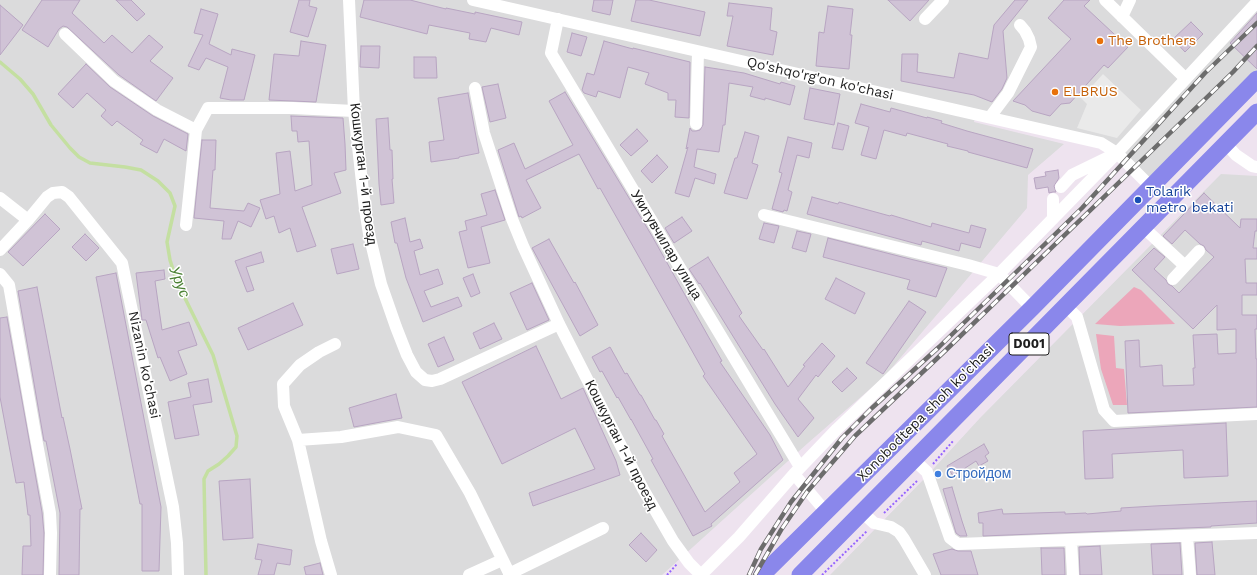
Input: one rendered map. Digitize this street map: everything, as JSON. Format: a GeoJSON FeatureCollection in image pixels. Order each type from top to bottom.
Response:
{"type":"FeatureCollection","features":[{"type":"Feature","properties":{"kind":"highway","name":"Xonobodtepa shoh ko'chasi"},"geometry":{"type":"LineString","coordinates":[[762,575],[1032,308],[1257,79]]}},
{"type":"Feature","properties":{"kind":"highway","name":"Xonobodtepa shoh ko'chasi"},"geometry":{"type":"LineString","coordinates":[[802,575],[862,512],[1257,112]]}},
{"type":"Feature","properties":{"kind":"street","name":"Кошкурган 1-й проезд"},"geometry":{"type":"LineString","coordinates":[[349,0],[354,111],[365,209],[375,259],[382,284],[401,341],[414,369],[421,378],[428,381],[440,379],[559,324]]}},
{"type":"Feature","properties":{"kind":"street","name":"Qo'shqo'rg'on ko'chasi"},"geometry":{"type":"LineString","coordinates":[[473,0],[524,6],[558,19],[1101,143],[1117,153],[1151,187]]}},
{"type":"Feature","properties":{"kind":"street"},"geometry":{"type":"LineString","coordinates":[[925,19],[943,0]]}},
{"type":"Feature","properties":{"kind":"street"},"geometry":{"type":"LineString","coordinates":[[1104,0],[1185,78]]}},
{"type":"Feature","properties":{"kind":"street"},"geometry":{"type":"LineString","coordinates":[[1122,17],[1130,0]]}},
{"type":"Feature","properties":{"kind":"street"},"geometry":{"type":"LineString","coordinates":[[686,560],[701,575],[739,537],[797,470],[837,429],[1000,274],[1117,153],[1257,2]]}},
{"type":"Feature","properties":{"kind":"street","name":"Укитувчилар улица"},"geometry":{"type":"LineString","coordinates":[[558,19],[551,53],[750,384],[797,470],[826,512]]}},
{"type":"Feature","properties":{"kind":"street"},"geometry":{"type":"LineString","coordinates":[[990,117],[1008,93],[1031,47],[1030,39],[1020,25]]}},
{"type":"Feature","properties":{"kind":"street"},"geometry":{"type":"LineString","coordinates":[[65,34],[114,80],[157,110],[196,130]]}},
{"type":"Feature","properties":{"kind":"street"},"geometry":{"type":"LineString","coordinates":[[696,124],[698,52]]}},
{"type":"Feature","properties":{"kind":"street","name":"Кошкурган 1-й проезд"},"geometry":{"type":"LineString","coordinates":[[475,88],[484,133],[512,220],[523,246],[559,324],[643,489],[666,530],[686,560]]}},
{"type":"Feature","properties":{"kind":"street"},"geometry":{"type":"LineString","coordinates":[[186,225],[196,130],[208,108],[293,108],[354,111]]}},
{"type":"Feature","properties":{"kind":"street"},"geometry":{"type":"LineString","coordinates":[[1226,144],[1252,166],[1257,167]]}},
{"type":"Feature","properties":{"kind":"street"},"geometry":{"type":"LineString","coordinates":[[1061,187],[1072,175],[1117,153]]}},
{"type":"Feature","properties":{"kind":"street","name":"Nizanin ko'chasi"},"geometry":{"type":"LineString","coordinates":[[28,220],[47,197],[53,193],[62,192],[69,197],[122,263],[173,507],[177,543],[178,575]]}},
{"type":"Feature","properties":{"kind":"street"},"geometry":{"type":"LineString","coordinates":[[0,198],[28,220],[0,250]]}},
{"type":"Feature","properties":{"kind":"street"},"geometry":{"type":"LineString","coordinates":[[1053,199],[1053,219]]}},
{"type":"Feature","properties":{"kind":"street"},"geometry":{"type":"LineString","coordinates":[[764,214],[1000,274],[1032,308]]}},
{"type":"Feature","properties":{"kind":"street"},"geometry":{"type":"LineString","coordinates":[[1144,228],[1185,266]]}},
{"type":"Feature","properties":{"kind":"street"},"geometry":{"type":"LineString","coordinates":[[1173,279],[1199,251]]}},
{"type":"Feature","properties":{"kind":"street"},"geometry":{"type":"LineString","coordinates":[[0,274],[9,285],[50,512],[50,575]]}},
{"type":"Feature","properties":{"kind":"street"},"geometry":{"type":"LineString","coordinates":[[1066,306],[1076,317],[1104,410],[1114,421],[1257,414]]}},
{"type":"Feature","properties":{"kind":"street"},"geometry":{"type":"LineString","coordinates":[[331,575],[298,440],[284,406],[283,384],[300,365],[319,352],[335,344]]}},
{"type":"Feature","properties":{"kind":"street"},"geometry":{"type":"LineString","coordinates":[[298,440],[341,437],[398,427],[436,435],[470,493],[510,575],[604,528]]}},
{"type":"Feature","properties":{"kind":"street"},"geometry":{"type":"LineString","coordinates":[[914,460],[927,472],[950,538],[958,544],[1257,533]]}},
{"type":"Feature","properties":{"kind":"street"},"geometry":{"type":"LineString","coordinates":[[862,512],[874,523],[891,527],[904,538],[925,575]]}},
{"type":"Feature","properties":{"kind":"street"},"geometry":{"type":"LineString","coordinates":[[1187,536],[1190,575]]}},
{"type":"Feature","properties":{"kind":"street"},"geometry":{"type":"LineString","coordinates":[[1072,540],[1073,575]]}},
{"type":"Feature","properties":{"kind":"street"},"geometry":{"type":"LineString","coordinates":[[469,575],[502,560]]}},
{"type":"Feature","properties":{"kind":"path"},"geometry":{"type":"LineString","coordinates":[[667,575],[686,560]]}},
{"type":"Feature","properties":{"kind":"shaded area"},"geometry":{"type":"Polygon","coordinates":[[[0,0],[1257,0],[1257,79],[1151,187],[1117,153],[976,114],[974,122],[1064,144],[1028,175],[1027,208],[885,376],[808,443],[662,575],[0,575],[0,0]]]}},
{"type":"Feature","properties":{"kind":"shaded area"},"geometry":{"type":"Polygon","coordinates":[[[1103,74],[1141,110],[1117,138],[1077,128],[1087,104],[1081,98],[1103,74]]]}},
{"type":"Feature","properties":{"kind":"shaded area"},"geometry":{"type":"Polygon","coordinates":[[[1221,174],[1257,176],[1257,575],[830,575],[924,479],[980,418],[1221,174]]]}},
{"type":"Feature","properties":{"kind":"shaded area"},"geometry":{"type":"Polygon","coordinates":[[[1134,287],[1141,290],[1175,324],[1120,326],[1095,324],[1134,287]]]}},
{"type":"Feature","properties":{"kind":"shaded area"},"geometry":{"type":"Polygon","coordinates":[[[1096,334],[1114,336],[1116,368],[1124,369],[1127,405],[1113,405],[1101,369],[1096,334]]]}},
{"type":"Feature","properties":{"kind":"building"},"geometry":{"type":"Polygon","coordinates":[[[42,0],[80,0],[72,13],[104,43],[112,35],[132,53],[149,35],[163,47],[150,61],[173,78],[156,101],[119,75],[67,27],[63,26],[59,29],[48,47],[22,30],[42,0]]]}},
{"type":"Feature","properties":{"kind":"building"},"geometry":{"type":"Polygon","coordinates":[[[116,0],[131,0],[145,14],[137,21],[116,0]]]}},
{"type":"Feature","properties":{"kind":"building"},"geometry":{"type":"Polygon","coordinates":[[[299,0],[310,0],[309,6],[317,8],[308,37],[290,32],[299,0]]]}},
{"type":"Feature","properties":{"kind":"building"},"geometry":{"type":"Polygon","coordinates":[[[364,0],[410,0],[446,9],[475,14],[475,12],[522,22],[519,35],[491,28],[486,42],[469,39],[470,33],[429,25],[427,34],[360,17],[364,0]]]}},
{"type":"Feature","properties":{"kind":"building"},"geometry":{"type":"Polygon","coordinates":[[[594,0],[613,0],[610,15],[592,11],[594,0]]]}},
{"type":"Feature","properties":{"kind":"building"},"geometry":{"type":"Polygon","coordinates":[[[636,0],[649,0],[705,12],[700,36],[631,21],[636,0]]]}},
{"type":"Feature","properties":{"kind":"building"},"geometry":{"type":"Polygon","coordinates":[[[888,0],[929,0],[910,21],[888,0]]]}},
{"type":"Feature","properties":{"kind":"building"},"geometry":{"type":"Polygon","coordinates":[[[1015,0],[1028,0],[1003,31],[1007,78],[1002,89],[992,102],[974,95],[901,81],[902,54],[918,54],[917,72],[954,78],[959,53],[988,59],[994,25],[1015,0]]]}},
{"type":"Feature","properties":{"kind":"building"},"geometry":{"type":"Polygon","coordinates":[[[1064,0],[1090,0],[1084,6],[1128,47],[1108,68],[1104,65],[1070,103],[1061,104],[1050,116],[1032,111],[1025,105],[1013,101],[1071,39],[1048,18],[1064,0]]]}},
{"type":"Feature","properties":{"kind":"building"},"geometry":{"type":"Polygon","coordinates":[[[729,3],[772,8],[770,30],[777,32],[773,55],[727,46],[733,16],[727,16],[729,3]]]}},
{"type":"Feature","properties":{"kind":"building"},"geometry":{"type":"Polygon","coordinates":[[[0,5],[23,25],[0,55],[0,5]]]}},
{"type":"Feature","properties":{"kind":"building"},"geometry":{"type":"Polygon","coordinates":[[[828,6],[853,9],[850,35],[852,35],[849,69],[816,66],[819,32],[824,33],[828,6]]]}},
{"type":"Feature","properties":{"kind":"building"},"geometry":{"type":"Polygon","coordinates":[[[201,9],[218,14],[209,44],[231,55],[232,49],[255,55],[244,100],[220,98],[228,67],[206,58],[199,70],[188,66],[203,35],[194,33],[201,9]]]}},
{"type":"Feature","properties":{"kind":"building"},"geometry":{"type":"Polygon","coordinates":[[[1257,13],[1257,69],[1230,43],[1257,13]]]}},
{"type":"Feature","properties":{"kind":"building"},"geometry":{"type":"Polygon","coordinates":[[[1191,22],[1203,34],[1185,52],[1173,39],[1191,22]]]}},
{"type":"Feature","properties":{"kind":"building"},"geometry":{"type":"Polygon","coordinates":[[[572,33],[587,37],[581,56],[567,52],[572,33]]]}},
{"type":"Feature","properties":{"kind":"building"},"geometry":{"type":"Polygon","coordinates":[[[301,41],[326,45],[316,102],[269,100],[274,54],[299,56],[301,41]]]}},
{"type":"Feature","properties":{"kind":"building"},"geometry":{"type":"Polygon","coordinates":[[[604,41],[690,62],[689,118],[675,117],[676,100],[668,100],[668,93],[645,84],[649,73],[628,67],[620,98],[598,91],[596,97],[584,93],[582,90],[587,73],[594,75],[604,41]]]}},
{"type":"Feature","properties":{"kind":"building"},"geometry":{"type":"Polygon","coordinates":[[[361,46],[380,46],[379,68],[360,67],[361,46]]]}},
{"type":"Feature","properties":{"kind":"building"},"geometry":{"type":"Polygon","coordinates":[[[414,57],[436,57],[437,78],[414,78],[414,57]]]}},
{"type":"Feature","properties":{"kind":"building"},"geometry":{"type":"Polygon","coordinates":[[[86,64],[110,87],[153,116],[188,134],[186,151],[164,139],[157,153],[140,144],[143,140],[117,121],[112,126],[101,116],[106,110],[87,93],[73,108],[58,94],[86,64]]]}},
{"type":"Feature","properties":{"kind":"building"},"geometry":{"type":"Polygon","coordinates":[[[705,67],[744,73],[780,84],[781,82],[795,86],[790,105],[765,98],[765,100],[750,96],[753,87],[729,83],[725,125],[723,125],[719,152],[697,149],[694,167],[716,174],[714,184],[695,178],[689,197],[675,193],[688,147],[686,149],[690,128],[692,131],[696,131],[700,130],[703,125],[705,67]]]}},
{"type":"Feature","properties":{"kind":"building"},"geometry":{"type":"Polygon","coordinates":[[[498,84],[506,118],[490,122],[482,87],[498,84]]]}},
{"type":"Feature","properties":{"kind":"building"},"geometry":{"type":"Polygon","coordinates":[[[810,88],[840,94],[834,125],[804,119],[810,88]]]}},
{"type":"Feature","properties":{"kind":"building"},"geometry":{"type":"Polygon","coordinates":[[[565,92],[652,236],[722,361],[720,362],[770,435],[783,460],[711,524],[712,526],[693,536],[651,460],[653,459],[631,419],[602,371],[600,372],[592,357],[610,347],[625,374],[627,373],[656,420],[664,434],[662,436],[705,512],[740,482],[734,473],[757,454],[703,376],[705,374],[600,188],[598,189],[579,154],[526,180],[541,208],[522,218],[521,216],[519,217],[498,150],[514,143],[525,169],[573,145],[549,101],[565,92]]]}},
{"type":"Feature","properties":{"kind":"building"},"geometry":{"type":"Polygon","coordinates":[[[468,93],[479,153],[459,158],[431,162],[429,142],[444,140],[438,98],[468,93]]]}},
{"type":"Feature","properties":{"kind":"building"},"geometry":{"type":"Polygon","coordinates":[[[861,104],[890,112],[891,108],[927,117],[967,131],[1033,149],[1027,168],[947,146],[948,144],[907,133],[906,136],[884,130],[876,159],[861,155],[869,127],[855,123],[861,104]]]}},
{"type":"Feature","properties":{"kind":"building"},"geometry":{"type":"Polygon","coordinates":[[[291,116],[343,118],[345,144],[346,170],[334,173],[341,193],[302,207],[316,246],[297,252],[290,228],[279,233],[274,216],[266,219],[260,200],[280,194],[276,153],[290,151],[295,191],[312,185],[309,141],[298,142],[297,131],[292,131],[291,116]]]}},
{"type":"Feature","properties":{"kind":"building"},"geometry":{"type":"Polygon","coordinates":[[[388,118],[390,150],[392,150],[394,203],[381,205],[376,119],[388,118]]]}},
{"type":"Feature","properties":{"kind":"building"},"geometry":{"type":"Polygon","coordinates":[[[838,123],[849,126],[843,150],[832,148],[838,123]]]}},
{"type":"Feature","properties":{"kind":"building"},"geometry":{"type":"Polygon","coordinates":[[[637,129],[648,141],[631,156],[620,145],[637,129]]]}},
{"type":"Feature","properties":{"kind":"building"},"geometry":{"type":"Polygon","coordinates":[[[745,132],[759,136],[752,163],[758,165],[747,199],[724,193],[745,132]]]}},
{"type":"Feature","properties":{"kind":"building"},"geometry":{"type":"Polygon","coordinates":[[[788,137],[812,143],[809,158],[797,155],[788,190],[792,192],[787,211],[784,210],[783,212],[772,209],[782,173],[779,172],[788,137]]]}},
{"type":"Feature","properties":{"kind":"building"},"geometry":{"type":"Polygon","coordinates":[[[202,140],[216,140],[215,170],[213,170],[210,208],[244,211],[248,203],[260,208],[251,227],[238,221],[231,239],[222,239],[224,221],[194,218],[202,140]]]}},
{"type":"Feature","properties":{"kind":"building"},"geometry":{"type":"Polygon","coordinates":[[[657,155],[668,167],[652,183],[641,171],[657,155]]]}},
{"type":"Feature","properties":{"kind":"building"},"geometry":{"type":"Polygon","coordinates":[[[1058,170],[1059,178],[1054,186],[1056,192],[1049,193],[1048,187],[1036,189],[1034,178],[1046,176],[1045,172],[1058,170]]]}},
{"type":"Feature","properties":{"kind":"building"},"geometry":{"type":"Polygon","coordinates":[[[495,190],[505,220],[481,227],[490,263],[468,268],[459,232],[467,230],[465,221],[487,215],[481,194],[495,190]]]}},
{"type":"Feature","properties":{"kind":"building"},"geometry":{"type":"Polygon","coordinates":[[[1204,193],[1240,228],[1241,219],[1257,219],[1257,231],[1255,231],[1253,248],[1257,248],[1257,259],[1245,259],[1246,283],[1257,283],[1257,295],[1242,295],[1242,315],[1257,315],[1257,329],[1255,329],[1257,359],[1257,407],[1128,413],[1125,341],[1139,340],[1140,367],[1162,365],[1163,386],[1194,385],[1193,368],[1195,368],[1193,335],[1217,334],[1218,354],[1236,353],[1236,329],[1217,330],[1217,305],[1193,329],[1132,270],[1154,248],[1165,257],[1154,269],[1179,293],[1214,257],[1206,250],[1204,246],[1185,230],[1172,244],[1163,236],[1204,193]]]}},
{"type":"Feature","properties":{"kind":"building"},"geometry":{"type":"Polygon","coordinates":[[[812,197],[891,215],[931,227],[932,223],[969,233],[971,225],[986,229],[980,248],[961,243],[959,251],[922,241],[921,245],[807,214],[812,197]]]}},
{"type":"Feature","properties":{"kind":"building"},"geometry":{"type":"Polygon","coordinates":[[[45,214],[60,229],[23,266],[8,252],[45,214]]]}},
{"type":"Feature","properties":{"kind":"building"},"geometry":{"type":"Polygon","coordinates":[[[682,217],[692,231],[674,243],[665,228],[682,217]]]}},
{"type":"Feature","properties":{"kind":"building"},"geometry":{"type":"Polygon","coordinates":[[[405,218],[410,242],[420,239],[423,248],[414,251],[420,275],[438,269],[443,284],[424,291],[431,307],[458,297],[462,306],[423,322],[406,278],[397,243],[395,243],[391,222],[405,218]]]}},
{"type":"Feature","properties":{"kind":"building"},"geometry":{"type":"Polygon","coordinates":[[[764,223],[779,226],[774,243],[759,239],[764,223]]]}},
{"type":"Feature","properties":{"kind":"building"},"geometry":{"type":"Polygon","coordinates":[[[797,231],[811,234],[806,252],[792,248],[797,231]]]}},
{"type":"Feature","properties":{"kind":"building"},"geometry":{"type":"Polygon","coordinates":[[[85,234],[99,248],[86,261],[72,247],[85,234]]]}},
{"type":"Feature","properties":{"kind":"building"},"geometry":{"type":"Polygon","coordinates":[[[828,238],[947,268],[936,297],[907,289],[910,280],[823,257],[828,238]]]}},
{"type":"Feature","properties":{"kind":"building"},"geometry":{"type":"Polygon","coordinates":[[[549,239],[574,283],[575,282],[598,325],[580,336],[532,248],[549,239]]]}},
{"type":"Feature","properties":{"kind":"building"},"geometry":{"type":"Polygon","coordinates":[[[353,244],[359,269],[337,274],[331,249],[353,244]]]}},
{"type":"Feature","properties":{"kind":"building"},"geometry":{"type":"Polygon","coordinates":[[[261,252],[264,262],[246,267],[254,290],[247,292],[235,261],[261,252]]]}},
{"type":"Feature","properties":{"kind":"building"},"geometry":{"type":"Polygon","coordinates":[[[708,257],[742,313],[739,316],[763,350],[764,349],[788,387],[805,366],[803,365],[822,343],[835,356],[818,377],[816,375],[798,399],[814,418],[798,437],[775,404],[700,283],[699,284],[689,269],[708,257]]]}},
{"type":"Feature","properties":{"kind":"building"},"geometry":{"type":"Polygon","coordinates":[[[164,270],[165,279],[155,281],[162,330],[189,322],[197,345],[178,351],[187,374],[170,381],[160,357],[158,358],[146,320],[142,320],[136,273],[164,270]]]}},
{"type":"Feature","properties":{"kind":"building"},"geometry":{"type":"Polygon","coordinates":[[[116,273],[161,507],[159,571],[142,571],[142,504],[140,504],[96,277],[116,273]]]}},
{"type":"Feature","properties":{"kind":"building"},"geometry":{"type":"Polygon","coordinates":[[[473,274],[480,293],[471,297],[463,278],[473,274]]]}},
{"type":"Feature","properties":{"kind":"building"},"geometry":{"type":"Polygon","coordinates":[[[836,278],[865,293],[855,314],[825,299],[836,278]]]}},
{"type":"Feature","properties":{"kind":"building"},"geometry":{"type":"Polygon","coordinates":[[[532,283],[549,320],[527,330],[510,293],[532,283]]]}},
{"type":"Feature","properties":{"kind":"building"},"geometry":{"type":"Polygon","coordinates":[[[37,287],[62,418],[63,417],[82,509],[80,509],[79,575],[59,575],[60,513],[46,441],[44,441],[18,291],[37,287]]]}},
{"type":"Feature","properties":{"kind":"building"},"geometry":{"type":"Polygon","coordinates":[[[909,301],[926,312],[883,374],[866,363],[909,301]]]}},
{"type":"Feature","properties":{"kind":"building"},"geometry":{"type":"Polygon","coordinates":[[[293,303],[303,325],[248,350],[238,328],[293,303]]]}},
{"type":"Feature","properties":{"kind":"building"},"geometry":{"type":"Polygon","coordinates":[[[7,317],[42,512],[44,533],[43,575],[22,575],[23,546],[31,546],[30,515],[28,515],[24,482],[16,483],[0,397],[0,318],[7,317]]]}},
{"type":"Feature","properties":{"kind":"building"},"geometry":{"type":"Polygon","coordinates":[[[494,323],[502,339],[480,349],[473,333],[494,323]]]}},
{"type":"Feature","properties":{"kind":"building"},"geometry":{"type":"Polygon","coordinates":[[[444,337],[454,360],[438,367],[428,344],[444,337]]]}},
{"type":"Feature","properties":{"kind":"building"},"geometry":{"type":"Polygon","coordinates":[[[536,346],[561,399],[583,388],[616,461],[620,475],[533,506],[529,493],[595,469],[575,428],[502,464],[462,382],[536,346]]]}},
{"type":"Feature","properties":{"kind":"building"},"geometry":{"type":"Polygon","coordinates":[[[847,368],[857,378],[842,392],[832,382],[847,368]]]}},
{"type":"Feature","properties":{"kind":"building"},"geometry":{"type":"Polygon","coordinates":[[[208,379],[212,402],[193,405],[199,435],[175,439],[168,402],[191,397],[188,383],[208,379]]]}},
{"type":"Feature","properties":{"kind":"building"},"geometry":{"type":"Polygon","coordinates":[[[396,394],[402,418],[354,427],[349,408],[396,394]]]}},
{"type":"Feature","properties":{"kind":"building"},"geometry":{"type":"Polygon","coordinates":[[[1226,423],[1228,476],[1184,478],[1183,450],[1112,454],[1113,478],[1085,479],[1083,431],[1226,423]]]}},
{"type":"Feature","properties":{"kind":"building"},"geometry":{"type":"Polygon","coordinates":[[[984,444],[989,453],[985,456],[988,461],[979,466],[976,461],[953,476],[947,466],[984,444]]]}},
{"type":"Feature","properties":{"kind":"building"},"geometry":{"type":"Polygon","coordinates":[[[250,479],[253,538],[223,540],[219,481],[250,479]]]}},
{"type":"Feature","properties":{"kind":"building"},"geometry":{"type":"Polygon","coordinates":[[[952,487],[967,536],[960,536],[956,533],[943,489],[952,487]]]}},
{"type":"Feature","properties":{"kind":"building"},"geometry":{"type":"Polygon","coordinates":[[[1257,501],[1257,523],[1211,527],[983,536],[983,523],[979,523],[978,513],[1002,509],[1003,514],[1065,512],[1065,514],[1087,514],[1121,511],[1121,508],[1257,501]]]}},
{"type":"Feature","properties":{"kind":"building"},"geometry":{"type":"Polygon","coordinates":[[[641,533],[657,550],[646,562],[629,545],[641,533]]]}},
{"type":"Feature","properties":{"kind":"building"},"geometry":{"type":"Polygon","coordinates":[[[1212,542],[1215,575],[1197,575],[1195,543],[1212,542]]]}},
{"type":"Feature","properties":{"kind":"building"},"geometry":{"type":"Polygon","coordinates":[[[1180,543],[1182,575],[1153,575],[1151,544],[1180,543]]]}},
{"type":"Feature","properties":{"kind":"building"},"geometry":{"type":"Polygon","coordinates":[[[258,544],[292,550],[290,565],[277,563],[274,575],[258,575],[262,560],[255,559],[258,544]]]}},
{"type":"Feature","properties":{"kind":"building"},"geometry":{"type":"Polygon","coordinates":[[[1100,546],[1102,575],[1080,575],[1079,547],[1100,546]]]}},
{"type":"Feature","properties":{"kind":"building"},"geometry":{"type":"Polygon","coordinates":[[[1041,548],[1064,548],[1065,575],[1042,575],[1041,548]]]}},
{"type":"Feature","properties":{"kind":"building"},"geometry":{"type":"Polygon","coordinates":[[[952,549],[958,551],[971,551],[978,575],[941,575],[933,554],[952,549]]]}},
{"type":"Feature","properties":{"kind":"building"},"geometry":{"type":"Polygon","coordinates":[[[320,563],[323,575],[306,575],[304,567],[320,563]]]}},
{"type":"Feature","properties":{"kind":"waterway","name":"Урус"},"geometry":{"type":"LineString","coordinates":[[0,62],[20,79],[33,94],[51,125],[79,157],[90,163],[141,170],[158,181],[170,193],[175,206],[167,242],[170,260],[177,282],[213,355],[237,436],[236,447],[219,464],[208,471],[204,479],[206,575]]}},
{"type":"Feature","properties":{"kind":"railway"},"geometry":{"type":"LineString","coordinates":[[749,575],[761,549],[791,502],[842,438],[872,408],[939,347],[1082,208],[1205,73],[1257,23]]}},
{"type":"Feature","properties":{"kind":"railway"},"geometry":{"type":"LineString","coordinates":[[755,575],[781,530],[807,492],[855,436],[1233,72],[1257,46]]}},
{"type":"Feature","properties":{"kind":"place","name":"The Brothers"},"geometry":{"type":"Point","coordinates":[1100,41]}},
{"type":"Feature","properties":{"kind":"place","name":"ELBRUS"},"geometry":{"type":"Point","coordinates":[1055,92]}},
{"type":"Feature","properties":{"kind":"place","name":"Tolarik metro bekati"},"geometry":{"type":"Point","coordinates":[1138,200]}},
{"type":"Feature","properties":{"kind":"place","name":"Стройдом"},"geometry":{"type":"Point","coordinates":[938,474]}}]}
